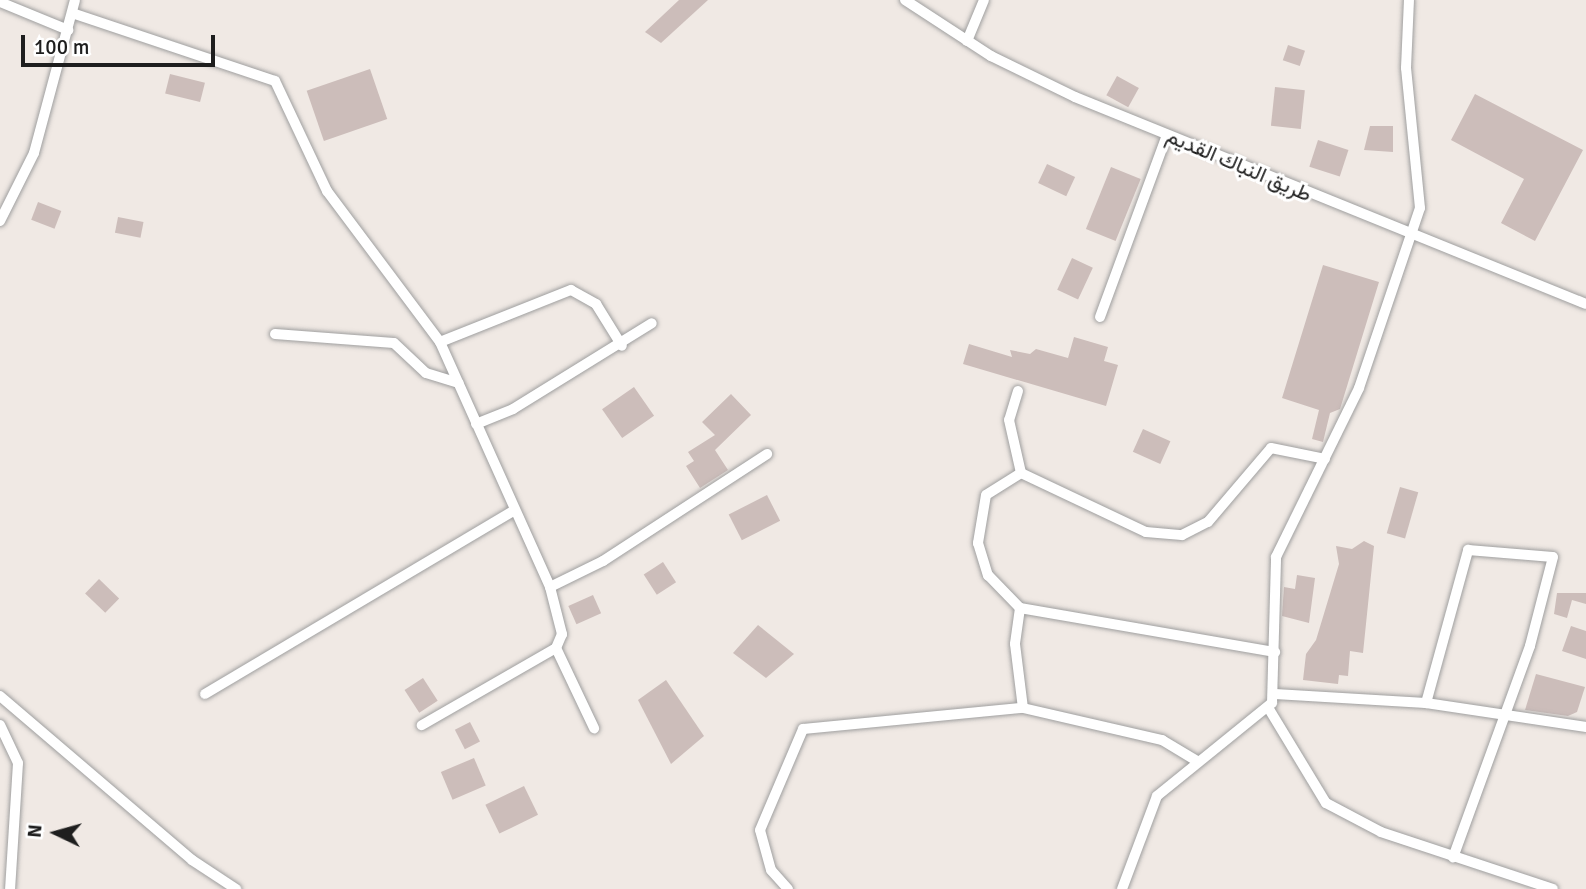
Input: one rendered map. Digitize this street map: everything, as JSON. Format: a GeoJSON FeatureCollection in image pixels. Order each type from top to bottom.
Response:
{"type":"FeatureCollection","features":[{"type":"Feature","properties":{"kind":"street"},"geometry":{"type":"LineString","coordinates":[[1,218],[34,153],[75,0]]}},
{"type":"Feature","properties":{"kind":"street","name":"طريق النباك القديم"},"geometry":{"type":"LineString","coordinates":[[905,0],[967,41],[1167,135],[1586,304]]}},
{"type":"Feature","properties":{"kind":"street"},"geometry":{"type":"LineString","coordinates":[[967,41],[984,0]]}},
{"type":"Feature","properties":{"kind":"street"},"geometry":{"type":"LineString","coordinates":[[1122,889],[1157,796],[1197,761],[1269,709],[1275,694],[1276,557],[1359,388],[1411,235],[1421,192],[1406,68],[1409,0]]}},
{"type":"Feature","properties":{"kind":"street"},"geometry":{"type":"LineString","coordinates":[[0,2],[68,30]]}},
{"type":"Feature","properties":{"kind":"street"},"geometry":{"type":"LineString","coordinates":[[72,13],[275,81],[327,191],[440,342],[550,587],[562,635],[556,648],[422,724]]}},
{"type":"Feature","properties":{"kind":"street"},"geometry":{"type":"LineString","coordinates":[[1100,317],[1167,135]]}},
{"type":"Feature","properties":{"kind":"street"},"geometry":{"type":"LineString","coordinates":[[440,342],[571,290],[596,304],[622,346]]}},
{"type":"Feature","properties":{"kind":"street"},"geometry":{"type":"LineString","coordinates":[[476,424],[622,346],[652,323]]}},
{"type":"Feature","properties":{"kind":"street"},"geometry":{"type":"LineString","coordinates":[[275,334],[394,343],[426,373],[459,383]]}},
{"type":"Feature","properties":{"kind":"street"},"geometry":{"type":"LineString","coordinates":[[1018,391],[1009,420],[1021,473]]}},
{"type":"Feature","properties":{"kind":"street"},"geometry":{"type":"LineString","coordinates":[[1021,473],[1146,532],[1182,535],[1208,522],[1270,448],[1325,459]]}},
{"type":"Feature","properties":{"kind":"street"},"geometry":{"type":"LineString","coordinates":[[550,587],[603,561],[767,454]]}},
{"type":"Feature","properties":{"kind":"street"},"geometry":{"type":"LineString","coordinates":[[1021,473],[986,495],[978,543],[988,575],[1020,608],[1275,652]]}},
{"type":"Feature","properties":{"kind":"street"},"geometry":{"type":"LineString","coordinates":[[205,694],[516,510]]}},
{"type":"Feature","properties":{"kind":"street"},"geometry":{"type":"LineString","coordinates":[[1426,703],[1468,550],[1548,555],[1555,567],[1452,857]]}},
{"type":"Feature","properties":{"kind":"street"},"geometry":{"type":"LineString","coordinates":[[1020,608],[1015,643],[1023,708]]}},
{"type":"Feature","properties":{"kind":"street"},"geometry":{"type":"LineString","coordinates":[[556,648],[593,728]]}},
{"type":"Feature","properties":{"kind":"street"},"geometry":{"type":"LineString","coordinates":[[1275,694],[1426,703],[1503,718],[1586,727]]}},
{"type":"Feature","properties":{"kind":"street"},"geometry":{"type":"LineString","coordinates":[[0,696],[192,860],[236,889]]}},
{"type":"Feature","properties":{"kind":"street"},"geometry":{"type":"LineString","coordinates":[[788,889],[771,870],[760,830],[803,729],[1023,708],[1162,740],[1197,761]]}},
{"type":"Feature","properties":{"kind":"street"},"geometry":{"type":"LineString","coordinates":[[1269,709],[1326,803],[1452,857],[1553,889]]}},
{"type":"Feature","properties":{"kind":"street"},"geometry":{"type":"LineString","coordinates":[[0,725],[18,763],[10,889]]}},
{"type":"Feature","properties":{"kind":"building"},"geometry":{"type":"Polygon","coordinates":[[[679,0],[708,0],[661,43],[645,32],[679,0]]]}},
{"type":"Feature","properties":{"kind":"building"},"geometry":{"type":"Polygon","coordinates":[[[1288,45],[1305,51],[1300,66],[1283,60],[1288,45]]]}},
{"type":"Feature","properties":{"kind":"building"},"geometry":{"type":"Polygon","coordinates":[[[370,69],[387,119],[324,141],[307,91],[370,69]]]}},
{"type":"Feature","properties":{"kind":"building"},"geometry":{"type":"Polygon","coordinates":[[[170,74],[205,83],[200,102],[165,93],[170,74]]]}},
{"type":"Feature","properties":{"kind":"building"},"geometry":{"type":"Polygon","coordinates":[[[1117,76],[1139,88],[1128,107],[1106,95],[1117,76]]]}},
{"type":"Feature","properties":{"kind":"building"},"geometry":{"type":"Polygon","coordinates":[[[1275,87],[1305,90],[1301,129],[1271,126],[1275,87]]]}},
{"type":"Feature","properties":{"kind":"building"},"geometry":{"type":"Polygon","coordinates":[[[1475,94],[1583,150],[1535,241],[1501,223],[1524,179],[1451,140],[1475,94]]]}},
{"type":"Feature","properties":{"kind":"building"},"geometry":{"type":"Polygon","coordinates":[[[1370,126],[1393,126],[1393,152],[1364,150],[1370,126]]]}},
{"type":"Feature","properties":{"kind":"building"},"geometry":{"type":"Polygon","coordinates":[[[1318,140],[1348,150],[1340,177],[1309,167],[1318,140]]]}},
{"type":"Feature","properties":{"kind":"building"},"geometry":{"type":"Polygon","coordinates":[[[1047,164],[1075,177],[1066,196],[1038,183],[1047,164]]]}},
{"type":"Feature","properties":{"kind":"building"},"geometry":{"type":"Polygon","coordinates":[[[1111,167],[1141,179],[1116,241],[1086,229],[1111,167]]]}},
{"type":"Feature","properties":{"kind":"building"},"geometry":{"type":"Polygon","coordinates":[[[38,202],[61,211],[55,229],[31,220],[38,202]]]}},
{"type":"Feature","properties":{"kind":"building"},"geometry":{"type":"Polygon","coordinates":[[[118,217],[144,222],[140,238],[115,233],[118,217]]]}},
{"type":"Feature","properties":{"kind":"building"},"geometry":{"type":"Polygon","coordinates":[[[1072,258],[1093,268],[1078,299],[1057,290],[1072,258]]]}},
{"type":"Feature","properties":{"kind":"building"},"geometry":{"type":"Polygon","coordinates":[[[1323,265],[1379,282],[1340,409],[1330,413],[1323,442],[1312,439],[1319,410],[1282,398],[1323,265]]]}},
{"type":"Feature","properties":{"kind":"building"},"geometry":{"type":"Polygon","coordinates":[[[1074,337],[1108,347],[1104,361],[1118,365],[1106,406],[963,364],[969,344],[1012,357],[1010,350],[1030,354],[1036,349],[1068,358],[1074,337]]]}},
{"type":"Feature","properties":{"kind":"building"},"geometry":{"type":"Polygon","coordinates":[[[634,387],[654,416],[622,438],[602,409],[634,387]]]}},
{"type":"Feature","properties":{"kind":"building"},"geometry":{"type":"Polygon","coordinates":[[[731,394],[751,415],[715,450],[728,470],[700,488],[686,466],[694,461],[688,452],[715,435],[702,422],[731,394]]]}},
{"type":"Feature","properties":{"kind":"building"},"geometry":{"type":"Polygon","coordinates":[[[1143,429],[1170,441],[1160,464],[1133,452],[1143,429]]]}},
{"type":"Feature","properties":{"kind":"building"},"geometry":{"type":"Polygon","coordinates":[[[1400,487],[1418,492],[1405,538],[1387,533],[1400,487]]]}},
{"type":"Feature","properties":{"kind":"building"},"geometry":{"type":"Polygon","coordinates":[[[767,495],[780,521],[742,540],[729,515],[767,495]]]}},
{"type":"Feature","properties":{"kind":"building"},"geometry":{"type":"Polygon","coordinates":[[[1364,541],[1374,546],[1363,653],[1350,651],[1348,676],[1339,675],[1338,684],[1303,680],[1306,654],[1316,640],[1339,564],[1336,546],[1352,549],[1364,541]]]}},
{"type":"Feature","properties":{"kind":"building"},"geometry":{"type":"Polygon","coordinates":[[[663,562],[676,582],[657,595],[644,575],[663,562]]]}},
{"type":"Feature","properties":{"kind":"building"},"geometry":{"type":"Polygon","coordinates":[[[1297,575],[1315,578],[1309,623],[1282,616],[1284,587],[1295,589],[1297,575]]]}},
{"type":"Feature","properties":{"kind":"building"},"geometry":{"type":"Polygon","coordinates":[[[99,579],[119,598],[105,613],[85,593],[99,579]]]}},
{"type":"Feature","properties":{"kind":"building"},"geometry":{"type":"Polygon","coordinates":[[[1557,593],[1586,593],[1586,604],[1572,600],[1567,618],[1554,614],[1557,593]]]}},
{"type":"Feature","properties":{"kind":"building"},"geometry":{"type":"Polygon","coordinates":[[[593,595],[601,613],[576,624],[568,606],[593,595]]]}},
{"type":"Feature","properties":{"kind":"building"},"geometry":{"type":"Polygon","coordinates":[[[758,625],[794,654],[766,678],[733,653],[758,625]]]}},
{"type":"Feature","properties":{"kind":"building"},"geometry":{"type":"Polygon","coordinates":[[[1571,626],[1586,631],[1586,659],[1562,651],[1571,626]]]}},
{"type":"Feature","properties":{"kind":"building"},"geometry":{"type":"Polygon","coordinates":[[[1536,674],[1585,687],[1577,712],[1568,716],[1525,710],[1536,674]]]}},
{"type":"Feature","properties":{"kind":"building"},"geometry":{"type":"Polygon","coordinates":[[[423,678],[438,701],[419,713],[405,690],[423,678]]]}},
{"type":"Feature","properties":{"kind":"building"},"geometry":{"type":"Polygon","coordinates":[[[666,680],[704,736],[671,764],[638,700],[666,680]]]}},
{"type":"Feature","properties":{"kind":"building"},"geometry":{"type":"Polygon","coordinates":[[[470,722],[480,742],[465,749],[455,730],[470,722]]]}},
{"type":"Feature","properties":{"kind":"building"},"geometry":{"type":"Polygon","coordinates":[[[474,758],[486,786],[453,800],[441,772],[474,758]]]}},
{"type":"Feature","properties":{"kind":"building"},"geometry":{"type":"Polygon","coordinates":[[[524,786],[538,815],[499,834],[485,805],[524,786]]]}}]}
